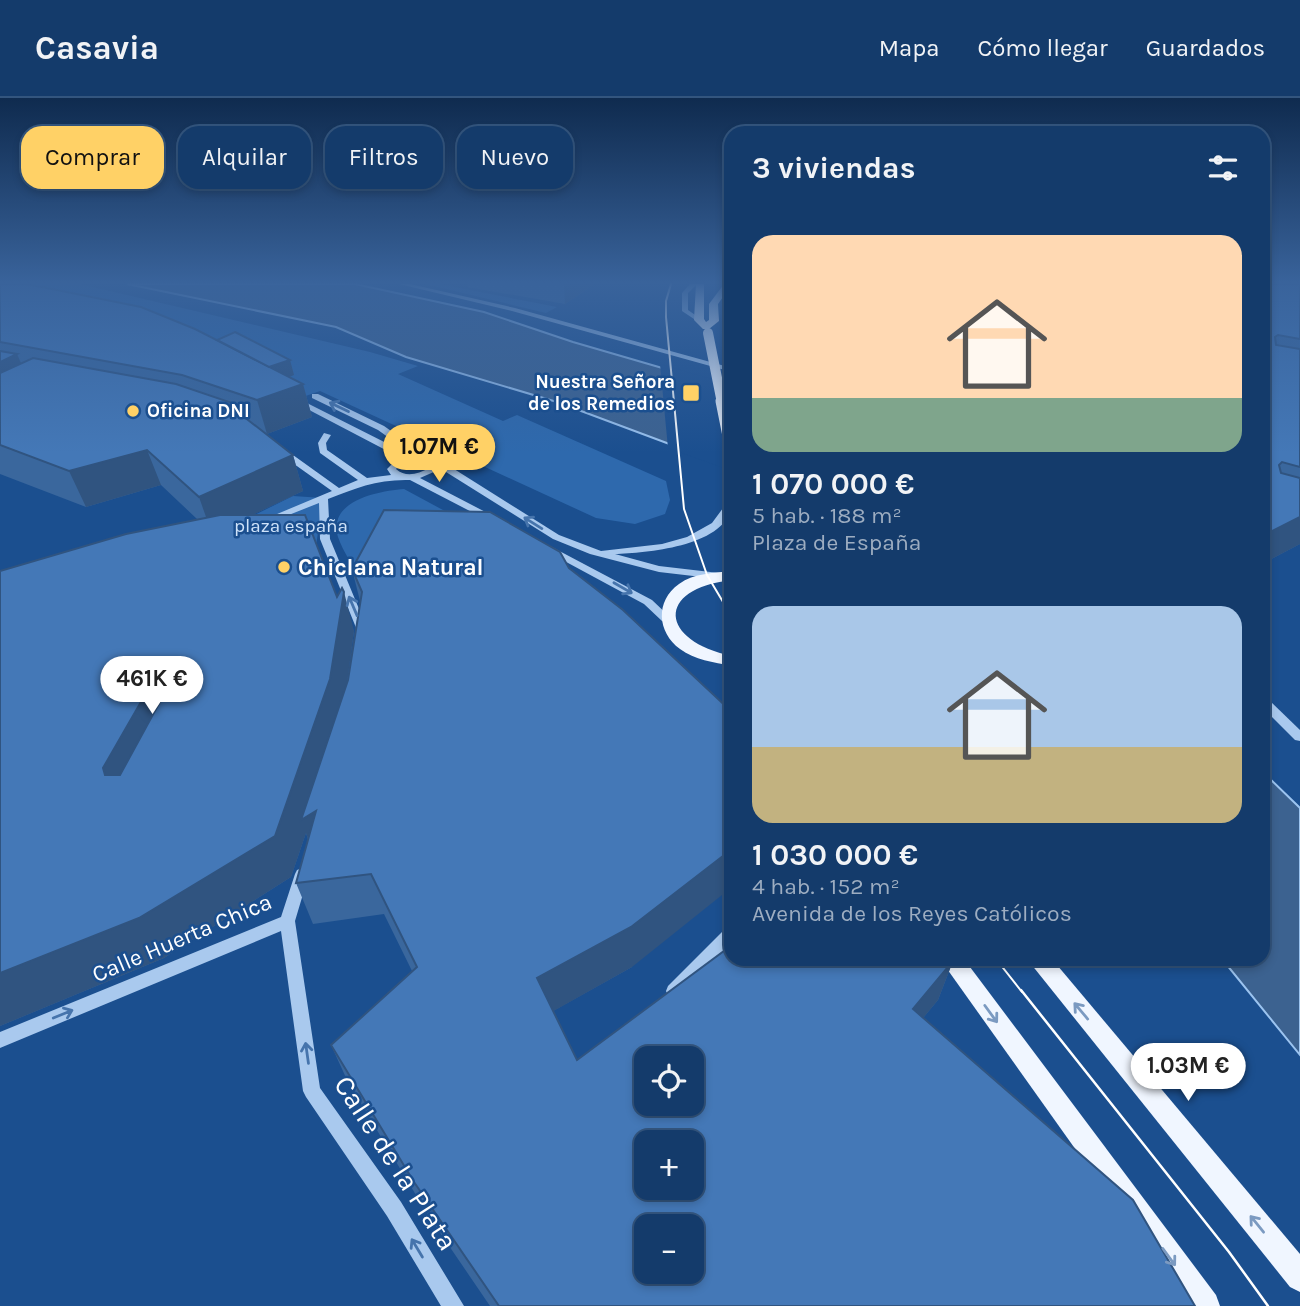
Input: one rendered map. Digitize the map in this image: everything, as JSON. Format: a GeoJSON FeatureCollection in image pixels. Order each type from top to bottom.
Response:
{"type":"FeatureCollection","features":[{"type":"Feature","properties":{"kind":"main road"},"geometry":{"type":"LineString","coordinates":[[707,340],[724,416]]}},
{"type":"Feature","properties":{"kind":"main road"},"geometry":{"type":"LineString","coordinates":[[724,574],[681,589],[667,608],[666,619],[678,640],[724,666]]}},
{"type":"Feature","properties":{"kind":"main road"},"geometry":{"type":"LineString","coordinates":[[706,656],[724,659]]}},
{"type":"Feature","properties":{"kind":"main road"},"geometry":{"type":"LineString","coordinates":[[956,966],[1205,1306]]}},
{"type":"Feature","properties":{"kind":"main road"},"geometry":{"type":"LineString","coordinates":[[1044,966],[1300,1277]]}},
{"type":"Feature","properties":{"kind":"street"},"geometry":{"type":"LineString","coordinates":[[632,340],[724,368]]}},
{"type":"Feature","properties":{"kind":"street"},"geometry":{"type":"LineString","coordinates":[[315,396],[382,428],[422,456],[556,537],[594,552],[659,569],[724,573]]}},
{"type":"Feature","properties":{"kind":"street"},"geometry":{"type":"LineString","coordinates":[[290,398],[407,457]]}},
{"type":"Feature","properties":{"kind":"street"},"geometry":{"type":"LineString","coordinates":[[327,435],[322,443],[323,451],[365,481]]}},
{"type":"Feature","properties":{"kind":"street"},"geometry":{"type":"LineString","coordinates":[[277,448],[339,492]]}},
{"type":"Feature","properties":{"kind":"street"},"geometry":{"type":"LineString","coordinates":[[422,456],[407,457],[392,465],[392,472],[506,526]]}},
{"type":"Feature","properties":{"kind":"street"},"geometry":{"type":"LineString","coordinates":[[247,528],[365,481],[429,472],[435,462]]}},
{"type":"Feature","properties":{"kind":"street"},"geometry":{"type":"LineString","coordinates":[[323,498],[325,539],[363,631],[361,643]]}},
{"type":"Feature","properties":{"kind":"street"},"geometry":{"type":"LineString","coordinates":[[594,552],[662,547],[715,525],[724,514]]}},
{"type":"Feature","properties":{"kind":"street"},"geometry":{"type":"LineString","coordinates":[[541,545],[585,566],[648,602],[666,619]]}},
{"type":"Feature","properties":{"kind":"street"},"geometry":{"type":"LineString","coordinates":[[585,566],[594,586]]}},
{"type":"Feature","properties":{"kind":"street"},"geometry":{"type":"LineString","coordinates":[[1270,708],[1300,737]]}},
{"type":"Feature","properties":{"kind":"street","name":"Calle Huerta Chica"},"geometry":{"type":"LineString","coordinates":[[0,1040],[287,921],[307,859]]}},
{"type":"Feature","properties":{"kind":"street","name":"Calle de la Plata"},"geometry":{"type":"LineString","coordinates":[[287,921],[312,1091],[394,1209],[453,1306]]}},
{"type":"Feature","properties":{"kind":"street"},"geometry":{"type":"LineString","coordinates":[[666,999],[724,941]]}},
{"type":"Feature","properties":{"kind":"green space"},"geometry":{"type":"Polygon","coordinates":[[[148,340],[320,340],[418,366],[398,374],[503,421],[517,415],[666,481],[670,500],[665,514],[635,524],[596,518],[320,391],[300,398],[148,340]]]}},
{"type":"Feature","properties":{"kind":"green space"},"geometry":{"type":"Polygon","coordinates":[[[404,489],[480,530],[362,581],[338,537],[340,515],[357,500],[381,492],[404,489]]]}},
{"type":"Feature","properties":{"kind":"green space","name":"plaza españa"},"geometry":{"type":"Polygon","coordinates":[[[293,496],[323,498],[315,553],[214,535],[293,496]]]}},
{"type":"Feature","properties":{"kind":"shaded area"},"geometry":{"type":"Polygon","coordinates":[[[367,340],[568,340],[724,386],[724,464],[557,402],[406,357],[367,340]]]}},
{"type":"Feature","properties":{"kind":"shaded area"},"geometry":{"type":"Polygon","coordinates":[[[1270,779],[1300,808],[1300,1055],[1228,966],[1270,966],[1270,779]]]}},
{"type":"Feature","properties":{"kind":"pier"},"geometry":{"type":"Polygon","coordinates":[[[660,364],[724,383],[724,468],[668,448],[660,364]]]}},
{"type":"Feature","properties":{"kind":"building"},"geometry":{"type":"Polygon","coordinates":[[[217,340],[303,384],[257,400],[182,375],[0,342],[217,340]]]}},
{"type":"Feature","properties":{"kind":"building"},"geometry":{"type":"Polygon","coordinates":[[[218,340],[251,340],[290,360],[269,367],[218,340]]]}},
{"type":"Feature","properties":{"kind":"building"},"geometry":{"type":"Polygon","coordinates":[[[1270,340],[1275,340],[1276,345],[1300,349],[1300,467],[1282,462],[1279,465],[1281,473],[1300,478],[1300,517],[1270,532],[1270,340]]]}},
{"type":"Feature","properties":{"kind":"building"},"geometry":{"type":"Polygon","coordinates":[[[0,351],[17,354],[0,362],[0,351]]]}},
{"type":"Feature","properties":{"kind":"building"},"geometry":{"type":"Polygon","coordinates":[[[33,358],[176,384],[241,406],[234,409],[293,455],[199,497],[147,450],[69,471],[0,445],[0,373],[33,358]]]}},
{"type":"Feature","properties":{"kind":"building"},"geometry":{"type":"Polygon","coordinates":[[[384,510],[490,512],[560,552],[569,568],[623,610],[724,705],[724,855],[631,927],[537,978],[577,1060],[724,951],[724,966],[949,966],[913,1009],[1133,1200],[1195,1306],[499,1306],[414,1182],[331,1045],[417,967],[371,874],[296,883],[316,811],[301,820],[348,680],[362,592],[352,569],[384,510]]]}},
{"type":"Feature","properties":{"kind":"building"},"geometry":{"type":"Polygon","coordinates":[[[220,515],[305,515],[337,597],[342,588],[344,592],[330,679],[275,836],[139,918],[0,973],[0,571],[126,534],[220,515]],[[167,669],[157,674],[103,768],[105,775],[120,775],[175,674],[167,669]]]}},
{"type":"Feature","properties":{"kind":"tram line"},"geometry":{"type":"LineString","coordinates":[[668,340],[684,509],[707,575],[724,604]]}},
{"type":"Feature","properties":{"kind":"tram line"},"geometry":{"type":"LineString","coordinates":[[1002,966],[1022,992]]}},
{"type":"Feature","properties":{"kind":"tram line"},"geometry":{"type":"LineString","coordinates":[[1021,990],[1229,1252],[1268,1306]]}},
{"type":"Feature","properties":{"kind":"place","name":"Nuestra Señora de los Remedios"},"geometry":{"type":"Point","coordinates":[691,393]}},
{"type":"Feature","properties":{"kind":"place","name":"Oficina DNI"},"geometry":{"type":"Point","coordinates":[133,411]}},
{"type":"Feature","properties":{"kind":"place","name":"Chiclana Natural"},"geometry":{"type":"Point","coordinates":[284,567]}}]}
